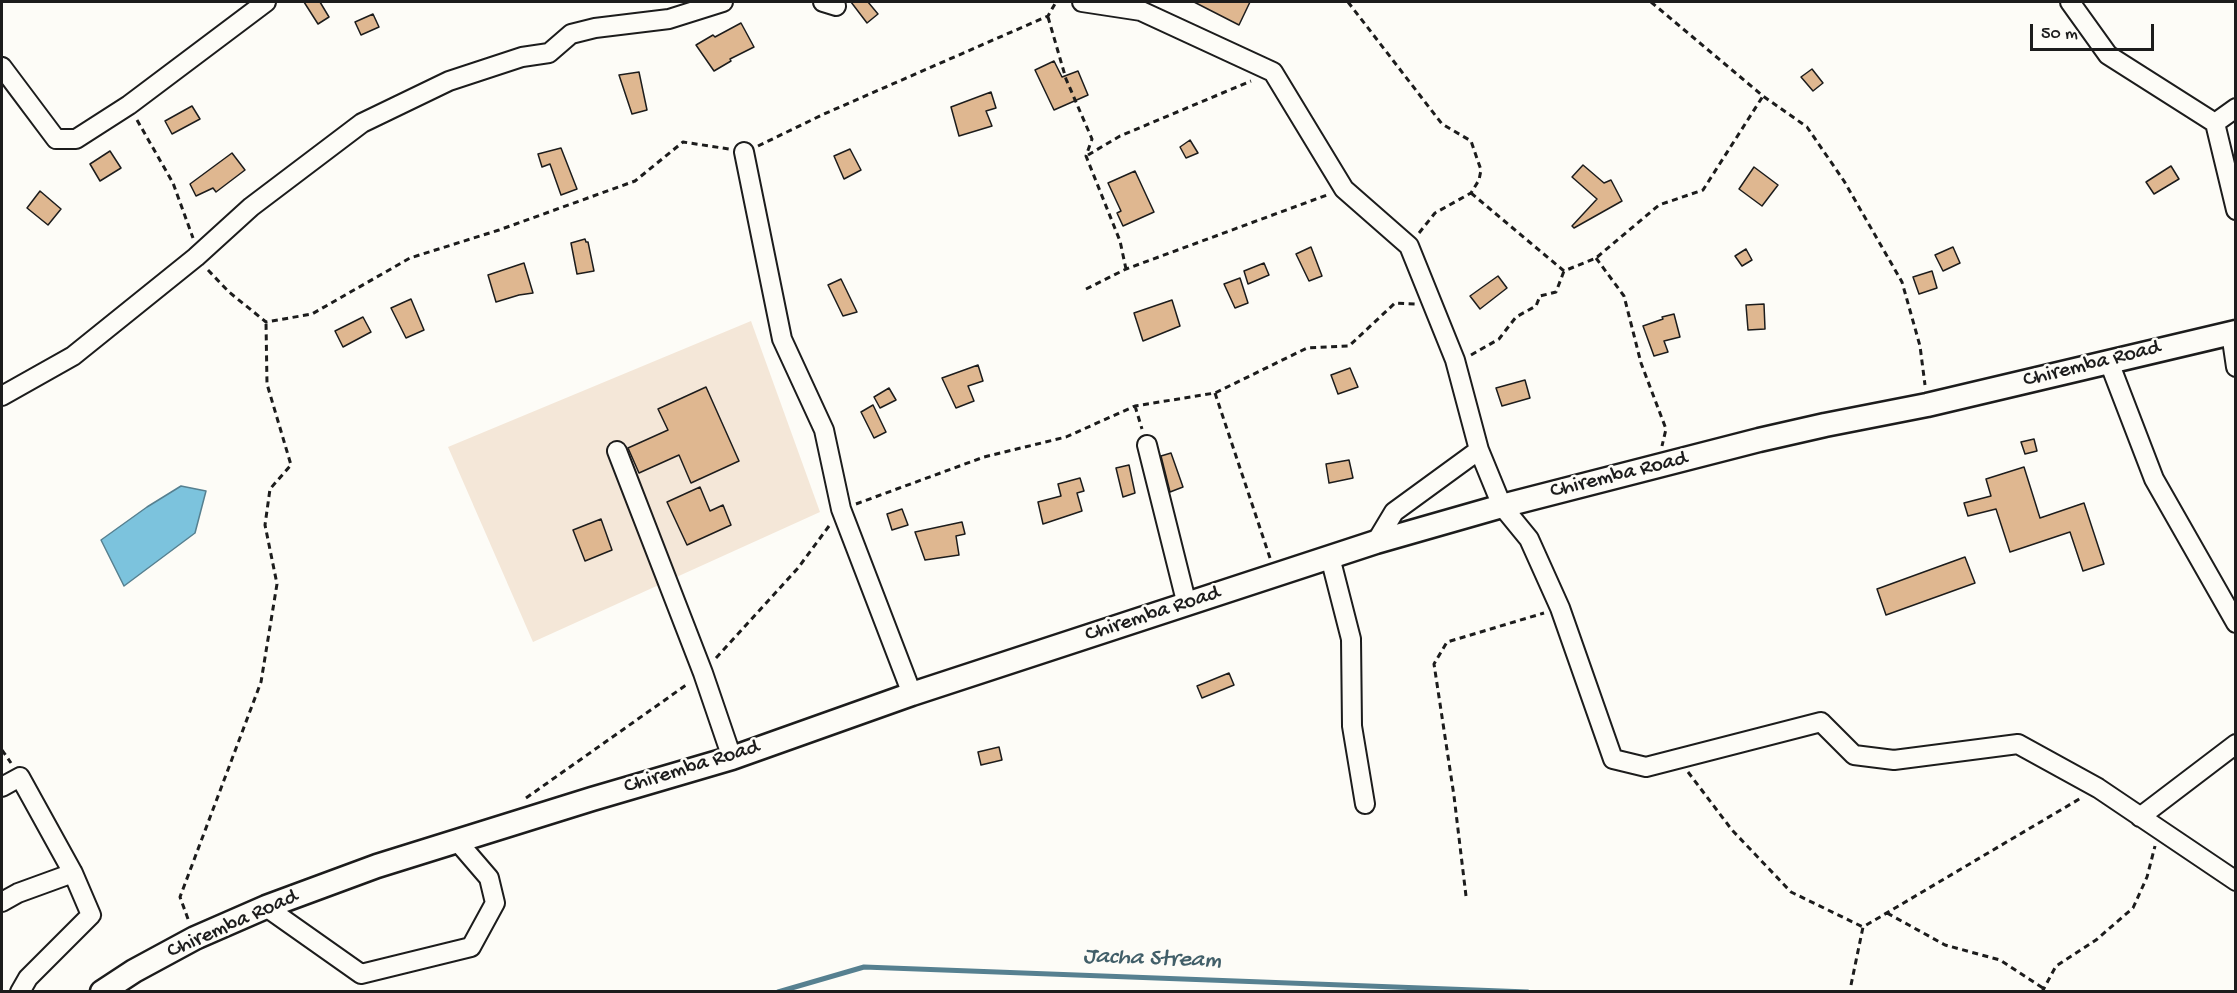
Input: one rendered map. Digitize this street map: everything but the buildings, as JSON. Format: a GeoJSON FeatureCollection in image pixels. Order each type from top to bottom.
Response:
{"type":"FeatureCollection","features":[{"type":"Feature","properties":{"kind":"main road","name":"Chiremba Road"},"geometry":{"type":"LineString","coordinates":[[102,992],[134,971],[195,938],[266,907],[377,866],[732,758],[912,694],[1376,542],[1502,506],[1824,425],[1928,405],[2233,332]]}},
{"type":"Feature","properties":{"kind":"street"},"geometry":{"type":"LineString","coordinates":[[2,67],[56,139],[76,139],[129,105],[266,2]]}},
{"type":"Feature","properties":{"kind":"street"},"geometry":{"type":"LineString","coordinates":[[2,396],[73,356],[196,257],[251,207],[362,123],[449,81],[522,57],[549,53],[571,34],[596,28],[669,19],[723,2]]}},
{"type":"Feature","properties":{"kind":"street"},"geometry":{"type":"LineString","coordinates":[[1082,2],[1141,11],[1273,72],[1344,189],[1409,246],[1455,360],[1479,450],[1502,506],[1529,539],[1560,608],[1613,759],[1646,767],[1821,722],[1854,755],[1894,760],[2018,744],[2098,788],[2235,880]]}},
{"type":"Feature","properties":{"kind":"street"},"geometry":{"type":"LineString","coordinates":[[2070,2],[2108,55],[2215,123],[2235,210]]}},
{"type":"Feature","properties":{"kind":"street"},"geometry":{"type":"LineString","coordinates":[[2215,123],[2235,108]]}},
{"type":"Feature","properties":{"kind":"street"},"geometry":{"type":"LineString","coordinates":[[744,152],[782,339],[824,430],[841,509],[912,694]]}},
{"type":"Feature","properties":{"kind":"street"},"geometry":{"type":"LineString","coordinates":[[2233,332],[2235,367]]}},
{"type":"Feature","properties":{"kind":"street"},"geometry":{"type":"LineString","coordinates":[[2109,362],[2154,478],[2235,623]]}},
{"type":"Feature","properties":{"kind":"street"},"geometry":{"type":"LineString","coordinates":[[1147,445],[1187,605]]}},
{"type":"Feature","properties":{"kind":"street"},"geometry":{"type":"LineString","coordinates":[[1376,542],[1394,512],[1479,450]]}},
{"type":"Feature","properties":{"kind":"street"},"geometry":{"type":"LineString","coordinates":[[616,452],[703,673],[732,758]]}},
{"type":"Feature","properties":{"kind":"street"},"geometry":{"type":"LineString","coordinates":[[1330,557],[1350,639],[1352,726],[1365,804]]}},
{"type":"Feature","properties":{"kind":"street"},"geometry":{"type":"LineString","coordinates":[[2140,817],[2235,744]]}},
{"type":"Feature","properties":{"kind":"street"},"geometry":{"type":"LineString","coordinates":[[2,787],[20,777],[74,873],[91,915],[28,978],[20,992]]}},
{"type":"Feature","properties":{"kind":"street"},"geometry":{"type":"LineString","coordinates":[[266,907],[361,974],[471,947],[495,903],[489,878],[458,842]]}},
{"type":"Feature","properties":{"kind":"street"},"geometry":{"type":"LineString","coordinates":[[2,902],[18,893],[74,873]]}},
{"type":"Feature","properties":{"kind":"path"},"geometry":{"type":"LineString","coordinates":[[129,105],[172,183],[194,241],[196,257],[229,292],[266,322],[312,314],[410,258],[499,230],[635,182],[683,142],[744,152],[824,114],[1048,16],[1056,2]]}},
{"type":"Feature","properties":{"kind":"path"},"geometry":{"type":"LineString","coordinates":[[1348,2],[1442,124],[1471,141],[1481,170],[1479,180],[1471,193],[1435,213],[1409,246]]}},
{"type":"Feature","properties":{"kind":"path"},"geometry":{"type":"LineString","coordinates":[[1651,2],[1763,96],[1807,127],[1844,181],[1902,282],[1920,346],[1928,405]]}},
{"type":"Feature","properties":{"kind":"path"},"geometry":{"type":"LineString","coordinates":[[1048,16],[1066,79],[1092,139],[1086,156],[1120,241],[1126,269]]}},
{"type":"Feature","properties":{"kind":"path"},"geometry":{"type":"LineString","coordinates":[[1086,156],[1120,136],[1273,72]]}},
{"type":"Feature","properties":{"kind":"path"},"geometry":{"type":"LineString","coordinates":[[1455,360],[1477,354],[1499,339],[1516,317],[1536,306],[1540,296],[1556,292],[1564,271],[1596,258],[1659,205],[1703,190],[1763,96]]}},
{"type":"Feature","properties":{"kind":"path"},"geometry":{"type":"LineString","coordinates":[[1086,290],[1126,269],[1344,189]]}},
{"type":"Feature","properties":{"kind":"path"},"geometry":{"type":"LineString","coordinates":[[1471,193],[1564,271]]}},
{"type":"Feature","properties":{"kind":"path"},"geometry":{"type":"LineString","coordinates":[[1596,258],[1624,296],[1641,363],[1666,429],[1657,467]]}},
{"type":"Feature","properties":{"kind":"path"},"geometry":{"type":"LineString","coordinates":[[510,824],[518,804],[703,673],[798,568],[841,509],[984,457],[1066,437],[1135,406],[1215,393],[1307,348],[1349,346],[1395,303],[1433,304]]}},
{"type":"Feature","properties":{"kind":"path"},"geometry":{"type":"LineString","coordinates":[[195,938],[180,897],[261,682],[277,584],[265,525],[270,489],[291,465],[267,384],[266,322]]}},
{"type":"Feature","properties":{"kind":"path"},"geometry":{"type":"LineString","coordinates":[[1215,393],[1276,574]]}},
{"type":"Feature","properties":{"kind":"path"},"geometry":{"type":"LineString","coordinates":[[1135,406],[1147,445]]}},
{"type":"Feature","properties":{"kind":"path"},"geometry":{"type":"LineString","coordinates":[[1466,896],[1434,664],[1447,642],[1560,608]]}},
{"type":"Feature","properties":{"kind":"path"},"geometry":{"type":"LineString","coordinates":[[1678,759],[1732,830],[1791,892],[1863,927]]}},
{"type":"Feature","properties":{"kind":"path"},"geometry":{"type":"LineString","coordinates":[[1851,985],[1863,927],[2098,788]]}},
{"type":"Feature","properties":{"kind":"path"},"geometry":{"type":"LineString","coordinates":[[1887,913],[1946,945],[2000,960],[2042,990],[2056,966],[2096,940],[2133,908],[2148,877],[2159,830]]}},
{"type":"Feature","properties":{"kind":"shaded area"},"geometry":{"type":"Polygon","coordinates":[[[751,321],[820,512],[533,642],[448,447],[751,321]]]}},
{"type":"Feature","properties":{"kind":"water"},"geometry":{"type":"Polygon","coordinates":[[[181,486],[206,491],[195,533],[124,586],[101,540],[181,486]]]}},
{"type":"Feature","properties":{"kind":"waterway","name":"Jacha Stream"},"geometry":{"type":"LineString","coordinates":[[778,992],[864,967],[1528,992]]}}]}
